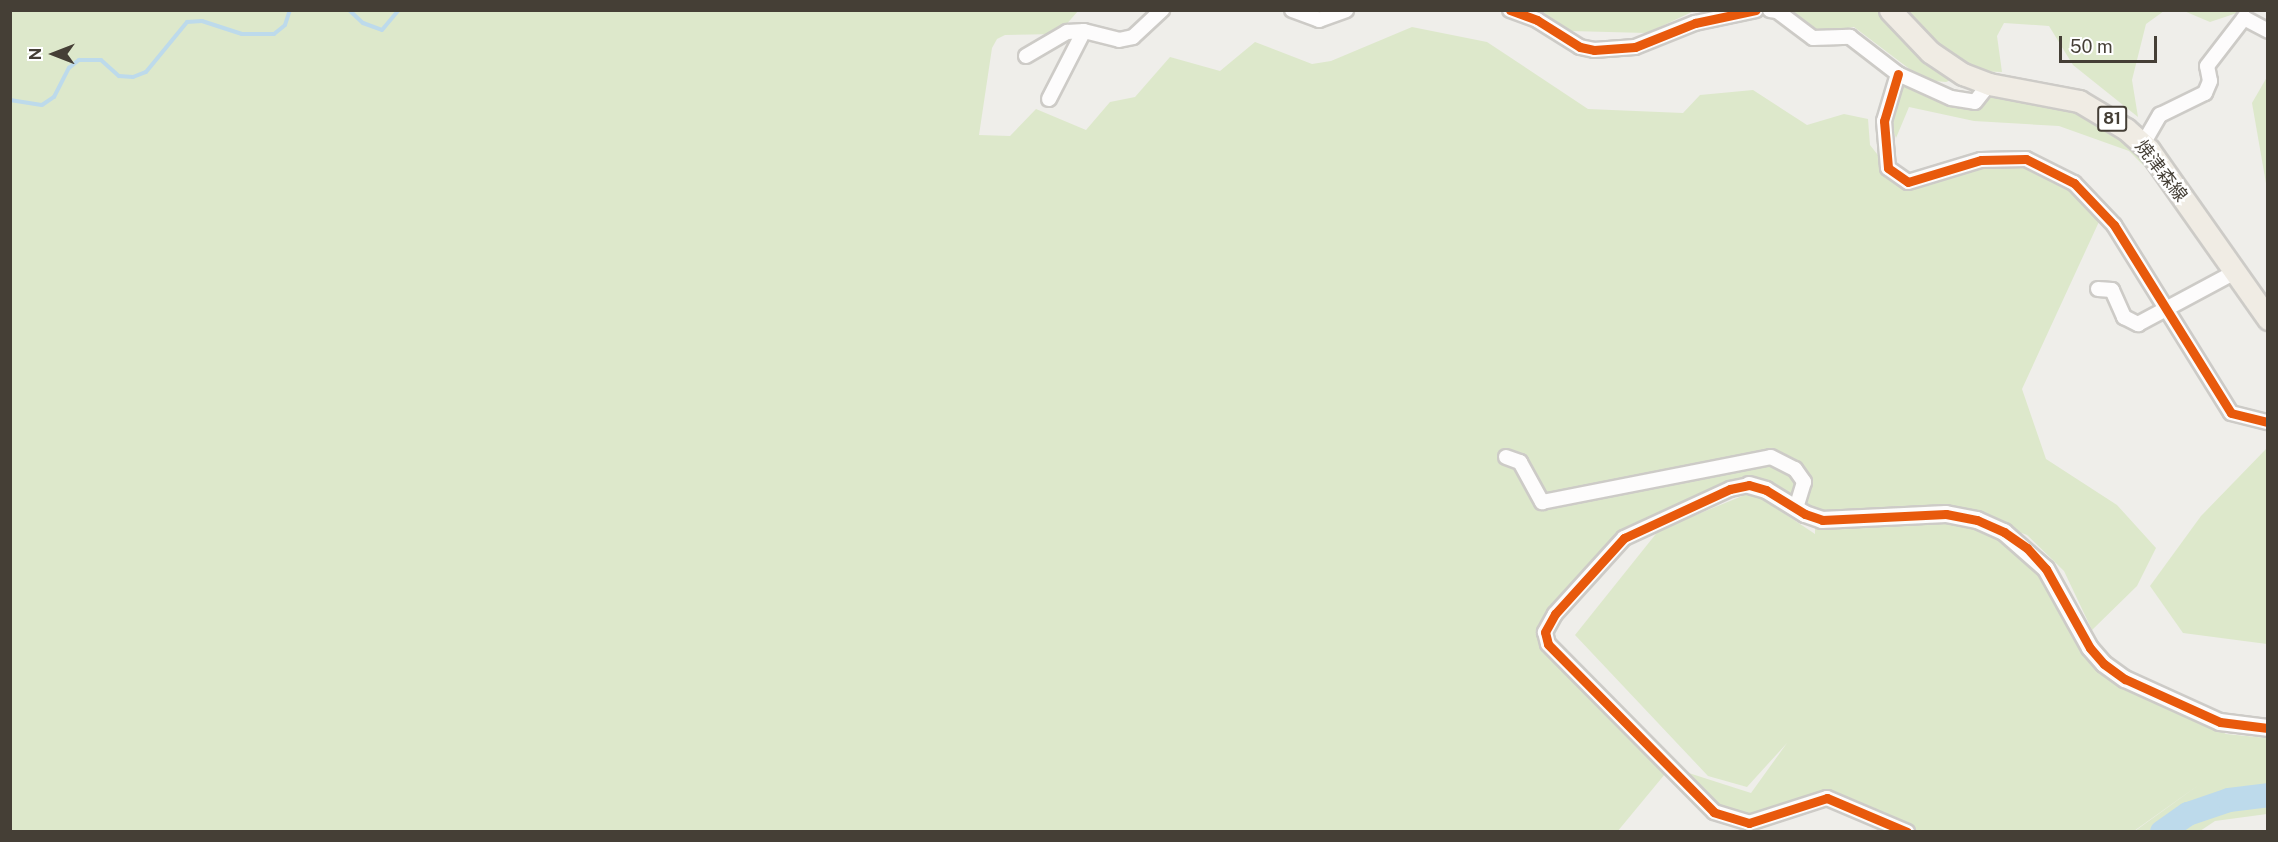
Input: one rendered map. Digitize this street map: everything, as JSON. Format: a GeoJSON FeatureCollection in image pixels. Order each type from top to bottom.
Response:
{"type":"FeatureCollection","features":[{"type":"Feature","properties":{"kind":"main road","name":"焼津森線"},"geometry":{"type":"LineString","coordinates":[[1890,10],[1944,64],[1989,84],[2079,101],[2105,114],[2143,144],[2268,319]]}},
{"type":"Feature","properties":{"kind":"street"},"geometry":{"type":"LineString","coordinates":[[1026,56],[1067,32],[1084,31],[1104,39],[1132,37],[1162,10]]}},
{"type":"Feature","properties":{"kind":"street"},"geometry":{"type":"LineString","coordinates":[[1292,10],[1319,20],[1346,10]]}},
{"type":"Feature","properties":{"kind":"street"},"geometry":{"type":"LineString","coordinates":[[1510,10],[1537,20],[1580,46],[1594,50],[1635,47],[1695,24],[1756,10]]}},
{"type":"Feature","properties":{"kind":"street"},"geometry":{"type":"LineString","coordinates":[[1770,10],[1777,11],[1813,38],[1850,37],[1898,74],[1951,98],[1975,102],[1989,84]]}},
{"type":"Feature","properties":{"kind":"street"},"geometry":{"type":"LineString","coordinates":[[2143,144],[2160,115],[2205,93],[2210,81],[2207,66],[2244,18],[2268,31]]}},
{"type":"Feature","properties":{"kind":"street"},"geometry":{"type":"LineString","coordinates":[[1049,99],[1084,31]]}},
{"type":"Feature","properties":{"kind":"street"},"geometry":{"type":"LineString","coordinates":[[1898,74],[1884,121],[1888,168],[1899,178],[1908,182],[1981,160],[2026,159],[2046,166],[2074,183],[2114,225],[2167,305],[2231,413],[2268,422]]}},
{"type":"Feature","properties":{"kind":"street"},"geometry":{"type":"LineString","coordinates":[[2098,290],[2112,290],[2124,317],[2138,324],[2167,305],[2235,272]]}},
{"type":"Feature","properties":{"kind":"street"},"geometry":{"type":"LineString","coordinates":[[1506,457],[1520,462],[1542,502],[1771,457],[1795,469],[1804,482],[1796,508]]}},
{"type":"Feature","properties":{"kind":"street"},"geometry":{"type":"LineString","coordinates":[[1907,831],[1827,798],[1749,823],[1714,812],[1548,644],[1545,632],[1555,614],[1624,538],[1730,489],[1749,485],[1766,490],[1822,520],[1946,514],[1977,520],[2004,532],[2046,569],[2090,648],[2104,664],[2125,679],[2220,722],[2268,728]]}},
{"type":"Feature","properties":{"kind":"green space"},"geometry":{"type":"Polygon","coordinates":[[[10,11],[1078,11],[1058,34],[1005,35],[997,39],[992,48],[979,135],[1010,136],[1036,109],[1086,130],[1110,102],[1135,97],[1170,57],[1220,71],[1255,42],[1312,64],[1331,61],[1412,27],[1487,42],[1588,109],[1683,113],[1700,95],[1753,90],[1807,125],[1844,114],[1868,119],[1870,145],[1888,168],[1908,182],[1969,164],[2047,166],[2103,213],[2022,389],[2046,459],[2117,505],[2156,548],[2137,586],[2092,630],[2064,571],[2027,535],[1965,512],[1992,529],[2050,575],[2104,668],[2226,734],[2267,738],[2267,814],[2215,821],[2200,831],[2135,831],[2200,784],[2134,831],[1907,831],[1819,800],[1759,820],[1714,812],[1670,768],[1617,832],[11,831],[10,11]],[[1749,485],[1637,529],[1555,614],[1548,644],[1670,767],[1751,793],[1787,743],[1747,787],[1708,776],[1575,635],[1659,530],[1752,492],[1815,534],[1815,523],[1822,520],[1749,485]]]}},
{"type":"Feature","properties":{"kind":"green space"},"geometry":{"type":"Polygon","coordinates":[[[1538,11],[1694,11],[1647,33],[1570,31],[1538,11]]]}},
{"type":"Feature","properties":{"kind":"green space"},"geometry":{"type":"Polygon","coordinates":[[[1775,11],[2164,11],[2146,24],[2132,80],[2138,117],[2073,65],[2049,26],[2004,23],[1997,36],[2002,72],[1974,71],[1946,82],[1924,80],[1854,27],[1823,32],[1775,11]]]}},
{"type":"Feature","properties":{"kind":"green space"},"geometry":{"type":"Polygon","coordinates":[[[2184,11],[2243,11],[2210,22],[2184,11]]]}},
{"type":"Feature","properties":{"kind":"green space"},"geometry":{"type":"Polygon","coordinates":[[[2267,77],[2267,189],[2252,103],[2267,77]]]}},
{"type":"Feature","properties":{"kind":"green space"},"geometry":{"type":"Polygon","coordinates":[[[1901,81],[1943,100],[1990,92],[2092,112],[2149,161],[2160,182],[2129,151],[2059,126],[1974,121],[1909,107],[1896,138],[1889,119],[1901,81]]]}},
{"type":"Feature","properties":{"kind":"green space"},"geometry":{"type":"Polygon","coordinates":[[[2267,448],[2267,644],[2183,633],[2150,586],[2201,516],[2267,448]]]}},
{"type":"Feature","properties":{"kind":"waterway"},"geometry":{"type":"LineString","coordinates":[[10,100],[42,105],[54,97],[69,68],[79,60],[101,60],[119,76],[133,77],[146,72],[187,22],[202,21],[242,34],[274,34],[285,25],[290,10]]}},
{"type":"Feature","properties":{"kind":"waterway"},"geometry":{"type":"LineString","coordinates":[[349,10],[363,23],[382,30],[399,10]]}},
{"type":"Feature","properties":{"kind":"waterway"},"geometry":{"type":"LineString","coordinates":[[2162,832],[2188,814],[2229,800],[2268,795]]}},
{"type":"Feature","properties":{"kind":"cycle path"},"geometry":{"type":"LineString","coordinates":[[1510,10],[1537,20],[1580,47],[1594,50],[1635,47],[1695,23],[1756,10]]}},
{"type":"Feature","properties":{"kind":"cycle path"},"geometry":{"type":"LineString","coordinates":[[1898,74],[1884,121],[1888,168],[1908,182],[1981,160],[2026,159],[2074,183],[2114,225],[2231,413],[2268,422]]}},
{"type":"Feature","properties":{"kind":"cycle path"},"geometry":{"type":"LineString","coordinates":[[1907,832],[1827,798],[1749,823],[1714,812],[1548,644],[1545,632],[1555,614],[1624,538],[1730,489],[1749,485],[1766,490],[1805,514],[1822,520],[1946,514],[1977,520],[2004,532],[2027,548],[2046,569],[2090,648],[2104,664],[2125,679],[2220,722],[2268,728]]}}]}
